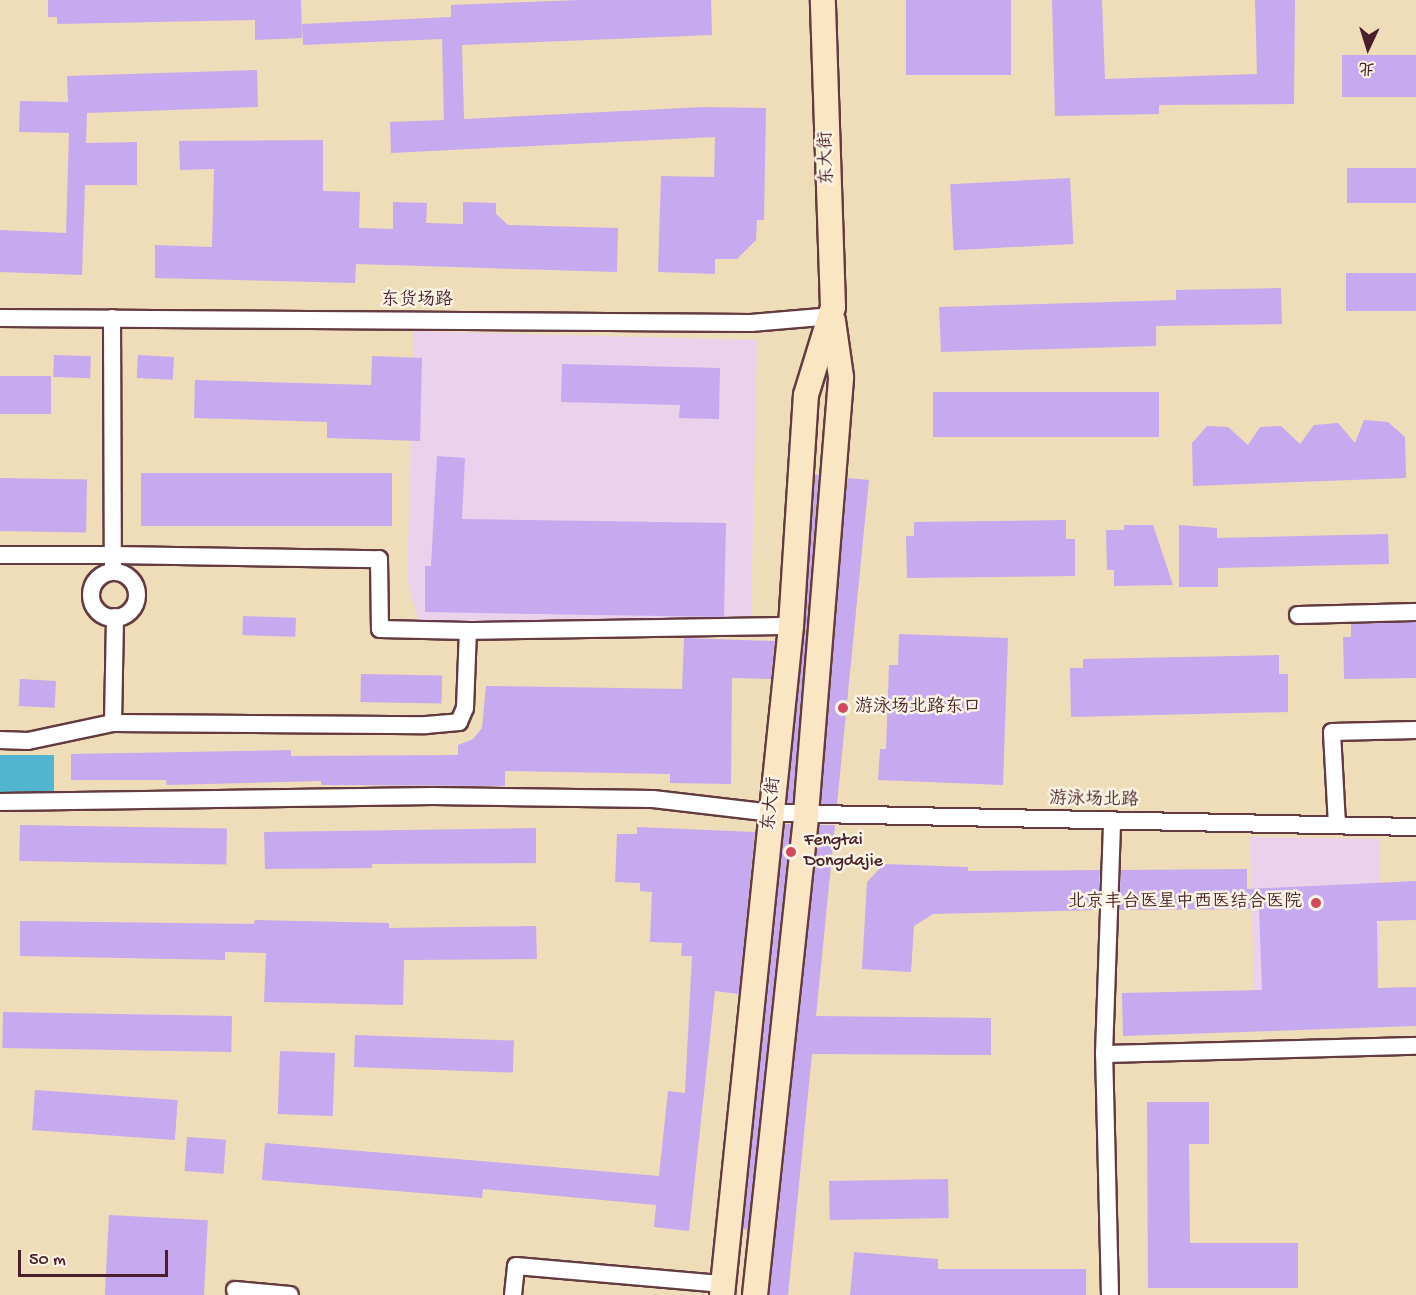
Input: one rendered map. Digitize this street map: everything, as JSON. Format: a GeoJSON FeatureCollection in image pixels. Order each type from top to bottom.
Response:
{"type":"FeatureCollection","features":[{"type":"Feature","properties":{"kind":"main road","name":"东大街"},"geometry":{"type":"LineString","coordinates":[[755,1295],[806,814],[841,377],[832,316],[823,0]]}},
{"type":"Feature","properties":{"kind":"main road","name":"东大街"},"geometry":{"type":"LineString","coordinates":[[722,1290],[791,626],[806,395],[832,316]]}},
{"type":"Feature","properties":{"kind":"street","name":"东货场路"},"geometry":{"type":"LineString","coordinates":[[0,318],[751,323],[832,316]]}},
{"type":"Feature","properties":{"kind":"street"},"geometry":{"type":"LineString","coordinates":[[112,318],[113,573]]}},
{"type":"Feature","properties":{"kind":"street"},"geometry":{"type":"LineString","coordinates":[[0,555],[379,559],[380,629],[468,631],[791,626]]}},
{"type":"Feature","properties":{"kind":"street"},"geometry":{"type":"LineString","coordinates":[[113,573],[130,578],[137,598],[131,610],[115,617],[98,611],[92,597],[96,582],[113,573]]}},
{"type":"Feature","properties":{"kind":"street"},"geometry":{"type":"LineString","coordinates":[[1298,615],[1416,612]]}},
{"type":"Feature","properties":{"kind":"street"},"geometry":{"type":"LineString","coordinates":[[113,723],[115,617]]}},
{"type":"Feature","properties":{"kind":"street"},"geometry":{"type":"LineString","coordinates":[[0,740],[28,741],[113,723],[426,725],[459,722],[465,708],[468,631]]}},
{"type":"Feature","properties":{"kind":"street"},"geometry":{"type":"LineString","coordinates":[[1336,825],[1332,732],[1416,730]]}},
{"type":"Feature","properties":{"kind":"street","name":"游泳场北路"},"geometry":{"type":"LineString","coordinates":[[0,802],[433,796],[653,799],[772,813],[1416,827]]}},
{"type":"Feature","properties":{"kind":"street"},"geometry":{"type":"LineString","coordinates":[[1110,1295],[1104,1054],[1112,821]]}},
{"type":"Feature","properties":{"kind":"street"},"geometry":{"type":"LineString","coordinates":[[1104,1054],[1416,1046]]}},
{"type":"Feature","properties":{"kind":"street"},"geometry":{"type":"LineString","coordinates":[[513,1295],[516,1266],[722,1290]]}},
{"type":"Feature","properties":{"kind":"street"},"geometry":{"type":"LineString","coordinates":[[235,1290],[290,1295]]}},
{"type":"Feature","properties":{"kind":"shaded area"},"geometry":{"type":"Polygon","coordinates":[[[414,331],[757,340],[751,618],[419,622],[407,580],[414,331]]]}},
{"type":"Feature","properties":{"kind":"shaded area","name":"北京丰台医星中西医结合医院"},"geometry":{"type":"Polygon","coordinates":[[[1250,837],[1379,839],[1380,966],[1255,1023],[1250,837]]]}},
{"type":"Feature","properties":{"kind":"water"},"geometry":{"type":"Polygon","coordinates":[[[0,755],[54,755],[54,797],[0,797],[0,755]]]}},
{"type":"Feature","properties":{"kind":"building"},"geometry":{"type":"Polygon","coordinates":[[[48,0],[301,0],[302,38],[255,40],[255,20],[57,24],[57,17],[48,17],[48,0]]]}},
{"type":"Feature","properties":{"kind":"building"},"geometry":{"type":"Polygon","coordinates":[[[579,0],[711,0],[712,35],[462,45],[464,119],[704,107],[766,108],[764,220],[757,220],[756,240],[737,259],[715,259],[715,274],[658,272],[661,176],[714,177],[715,137],[391,153],[390,122],[444,120],[442,39],[303,45],[302,24],[451,17],[451,5],[579,0]]]}},
{"type":"Feature","properties":{"kind":"building"},"geometry":{"type":"Polygon","coordinates":[[[906,0],[1011,0],[1011,75],[906,75],[906,0]]]}},
{"type":"Feature","properties":{"kind":"building"},"geometry":{"type":"Polygon","coordinates":[[[1052,0],[1102,0],[1105,79],[1257,74],[1255,0],[1295,0],[1294,104],[1159,105],[1159,114],[1055,116],[1052,0]]]}},
{"type":"Feature","properties":{"kind":"building"},"geometry":{"type":"Polygon","coordinates":[[[1342,55],[1416,55],[1416,97],[1342,97],[1342,55]]]}},
{"type":"Feature","properties":{"kind":"building"},"geometry":{"type":"Polygon","coordinates":[[[257,70],[258,107],[87,113],[86,143],[137,142],[137,185],[85,185],[82,275],[0,272],[0,230],[66,233],[69,133],[19,132],[20,101],[68,102],[67,76],[257,70]]]}},
{"type":"Feature","properties":{"kind":"building"},"geometry":{"type":"Polygon","coordinates":[[[323,140],[323,191],[360,192],[359,228],[393,229],[393,202],[427,203],[426,223],[463,224],[463,202],[496,203],[496,214],[508,225],[618,228],[617,272],[356,264],[355,283],[155,278],[155,245],[212,247],[214,169],[180,170],[179,141],[323,140]]]}},
{"type":"Feature","properties":{"kind":"building"},"geometry":{"type":"Polygon","coordinates":[[[1347,168],[1416,168],[1416,203],[1347,203],[1347,168]]]}},
{"type":"Feature","properties":{"kind":"building"},"geometry":{"type":"Polygon","coordinates":[[[1070,178],[1073,244],[954,250],[950,184],[1070,178]]]}},
{"type":"Feature","properties":{"kind":"building"},"geometry":{"type":"Polygon","coordinates":[[[1346,273],[1416,273],[1416,311],[1346,311],[1346,273]]]}},
{"type":"Feature","properties":{"kind":"building"},"geometry":{"type":"Polygon","coordinates":[[[1281,288],[1282,324],[1156,326],[1156,346],[941,352],[939,307],[1176,300],[1176,290],[1281,288]]]}},
{"type":"Feature","properties":{"kind":"building"},"geometry":{"type":"Polygon","coordinates":[[[54,355],[91,356],[90,378],[53,377],[54,355]]]}},
{"type":"Feature","properties":{"kind":"building"},"geometry":{"type":"Polygon","coordinates":[[[138,355],[174,357],[173,380],[137,378],[138,355]]]}},
{"type":"Feature","properties":{"kind":"building"},"geometry":{"type":"Polygon","coordinates":[[[372,356],[422,358],[420,441],[327,438],[327,422],[194,418],[195,380],[371,385],[372,356]]]}},
{"type":"Feature","properties":{"kind":"building"},"geometry":{"type":"Polygon","coordinates":[[[562,364],[720,368],[719,419],[679,418],[680,405],[561,402],[562,364]]]}},
{"type":"Feature","properties":{"kind":"building"},"geometry":{"type":"Polygon","coordinates":[[[0,376],[51,376],[51,414],[0,414],[0,376]]]}},
{"type":"Feature","properties":{"kind":"building"},"geometry":{"type":"Polygon","coordinates":[[[933,392],[1159,392],[1159,437],[933,437],[933,392]]]}},
{"type":"Feature","properties":{"kind":"building"},"geometry":{"type":"Polygon","coordinates":[[[1364,420],[1388,422],[1405,437],[1406,478],[1193,486],[1192,443],[1207,426],[1228,427],[1248,445],[1260,427],[1281,426],[1300,444],[1314,425],[1338,423],[1355,443],[1364,420]]]}},
{"type":"Feature","properties":{"kind":"building"},"geometry":{"type":"Polygon","coordinates":[[[437,456],[465,458],[462,519],[726,523],[724,617],[425,612],[425,566],[431,566],[437,456]]]}},
{"type":"Feature","properties":{"kind":"building"},"geometry":{"type":"Polygon","coordinates":[[[141,473],[392,473],[392,526],[141,526],[141,473]]]}},
{"type":"Feature","properties":{"kind":"building"},"geometry":{"type":"Polygon","coordinates":[[[815,474],[819,475],[793,803],[787,803],[805,627],[815,474]]]}},
{"type":"Feature","properties":{"kind":"building"},"geometry":{"type":"Polygon","coordinates":[[[0,478],[87,480],[86,533],[0,531],[0,478]]]}},
{"type":"Feature","properties":{"kind":"building"},"geometry":{"type":"Polygon","coordinates":[[[847,478],[869,480],[837,804],[821,804],[847,478]]]}},
{"type":"Feature","properties":{"kind":"building"},"geometry":{"type":"Polygon","coordinates":[[[1066,520],[1066,539],[1075,539],[1075,576],[907,578],[906,536],[914,536],[914,522],[1066,520]]]}},
{"type":"Feature","properties":{"kind":"building"},"geometry":{"type":"Polygon","coordinates":[[[1124,525],[1153,525],[1173,585],[1114,586],[1114,570],[1107,570],[1106,530],[1124,530],[1124,525]]]}},
{"type":"Feature","properties":{"kind":"building"},"geometry":{"type":"Polygon","coordinates":[[[1179,525],[1217,528],[1217,538],[1388,534],[1389,564],[1218,568],[1218,587],[1179,587],[1179,525]]]}},
{"type":"Feature","properties":{"kind":"building"},"geometry":{"type":"Polygon","coordinates":[[[243,616],[296,618],[295,637],[242,635],[243,616]]]}},
{"type":"Feature","properties":{"kind":"building"},"geometry":{"type":"Polygon","coordinates":[[[1416,622],[1416,678],[1344,679],[1343,637],[1351,637],[1351,624],[1416,622]]]}},
{"type":"Feature","properties":{"kind":"building"},"geometry":{"type":"Polygon","coordinates":[[[899,634],[1008,638],[1003,785],[878,780],[880,749],[886,749],[889,665],[898,665],[899,634]]]}},
{"type":"Feature","properties":{"kind":"building"},"geometry":{"type":"Polygon","coordinates":[[[684,638],[775,641],[771,679],[732,678],[731,784],[670,783],[670,774],[505,771],[505,786],[321,785],[321,781],[167,785],[166,780],[71,780],[71,754],[291,750],[291,756],[458,755],[458,745],[473,739],[482,728],[486,686],[682,689],[684,638]]]}},
{"type":"Feature","properties":{"kind":"building"},"geometry":{"type":"Polygon","coordinates":[[[1279,655],[1279,674],[1288,674],[1288,712],[1071,717],[1070,668],[1083,668],[1083,659],[1279,655]]]}},
{"type":"Feature","properties":{"kind":"building"},"geometry":{"type":"Polygon","coordinates":[[[361,674],[442,675],[441,703],[361,702],[361,674]]]}},
{"type":"Feature","properties":{"kind":"building"},"geometry":{"type":"Polygon","coordinates":[[[20,679],[56,681],[55,708],[19,706],[20,679]]]}},
{"type":"Feature","properties":{"kind":"building"},"geometry":{"type":"Polygon","coordinates":[[[785,824],[791,824],[748,1230],[743,1229],[785,824]]]}},
{"type":"Feature","properties":{"kind":"building"},"geometry":{"type":"Polygon","coordinates":[[[20,825],[227,829],[226,865],[19,861],[20,825]]]}},
{"type":"Feature","properties":{"kind":"building"},"geometry":{"type":"Polygon","coordinates":[[[819,825],[835,825],[816,1016],[991,1018],[991,1055],[812,1054],[788,1295],[769,1295],[819,825]]]}},
{"type":"Feature","properties":{"kind":"building"},"geometry":{"type":"Polygon","coordinates":[[[637,827],[755,832],[739,994],[715,991],[689,1231],[654,1227],[656,1205],[483,1189],[482,1198],[262,1180],[265,1143],[659,1176],[668,1091],[685,1093],[692,956],[681,956],[682,943],[650,942],[652,892],[640,891],[640,883],[615,882],[617,834],[637,834],[637,827]]]}},
{"type":"Feature","properties":{"kind":"building"},"geometry":{"type":"Polygon","coordinates":[[[536,828],[536,863],[372,864],[372,868],[265,869],[264,832],[536,828]]]}},
{"type":"Feature","properties":{"kind":"building"},"geometry":{"type":"Polygon","coordinates":[[[884,864],[968,867],[968,871],[1100,870],[1098,910],[933,914],[914,926],[911,972],[862,969],[867,882],[884,864]]]}},
{"type":"Feature","properties":{"kind":"building"},"geometry":{"type":"Polygon","coordinates":[[[1247,869],[1247,889],[1416,881],[1416,920],[1377,921],[1378,988],[1416,987],[1416,1026],[1123,1036],[1122,993],[1262,990],[1259,909],[1119,910],[1121,870],[1247,869]]]}},
{"type":"Feature","properties":{"kind":"building"},"geometry":{"type":"Polygon","coordinates":[[[255,920],[389,923],[389,928],[536,926],[537,959],[404,960],[403,1005],[264,1002],[266,953],[225,952],[225,960],[20,956],[20,921],[254,924],[255,920]]]}},
{"type":"Feature","properties":{"kind":"building"},"geometry":{"type":"Polygon","coordinates":[[[3,1012],[232,1016],[231,1052],[2,1048],[3,1012]]]}},
{"type":"Feature","properties":{"kind":"building"},"geometry":{"type":"Polygon","coordinates":[[[355,1035],[514,1041],[513,1073],[354,1067],[355,1035]]]}},
{"type":"Feature","properties":{"kind":"building"},"geometry":{"type":"Polygon","coordinates":[[[280,1051],[335,1053],[333,1116],[278,1114],[280,1051]]]}},
{"type":"Feature","properties":{"kind":"building"},"geometry":{"type":"Polygon","coordinates":[[[35,1090],[178,1100],[175,1140],[32,1130],[35,1090]]]}},
{"type":"Feature","properties":{"kind":"building"},"geometry":{"type":"Polygon","coordinates":[[[1147,1102],[1209,1102],[1209,1144],[1189,1144],[1190,1243],[1298,1243],[1298,1288],[1148,1288],[1147,1102]]]}},
{"type":"Feature","properties":{"kind":"building"},"geometry":{"type":"Polygon","coordinates":[[[187,1137],[226,1140],[224,1174],[185,1171],[187,1137]]]}},
{"type":"Feature","properties":{"kind":"building"},"geometry":{"type":"Polygon","coordinates":[[[948,1179],[949,1218],[830,1220],[829,1181],[948,1179]]]}},
{"type":"Feature","properties":{"kind":"building"},"geometry":{"type":"Polygon","coordinates":[[[109,1215],[208,1220],[204,1295],[105,1295],[109,1215]]]}},
{"type":"Feature","properties":{"kind":"building"},"geometry":{"type":"Polygon","coordinates":[[[854,1252],[938,1259],[938,1269],[1086,1269],[1086,1295],[850,1295],[854,1252]]]}},
{"type":"Feature","properties":{"kind":"place","name":"游泳场北路东口"},"geometry":{"type":"Point","coordinates":[843,708]}},
{"type":"Feature","properties":{"kind":"place","name":"Fengtai Dongdajie"},"geometry":{"type":"Point","coordinates":[791,852]}},
{"type":"Feature","properties":{"kind":"place","name":"北京丰台医星中西医结合医院"},"geometry":{"type":"Point","coordinates":[1316,903]}}]}
